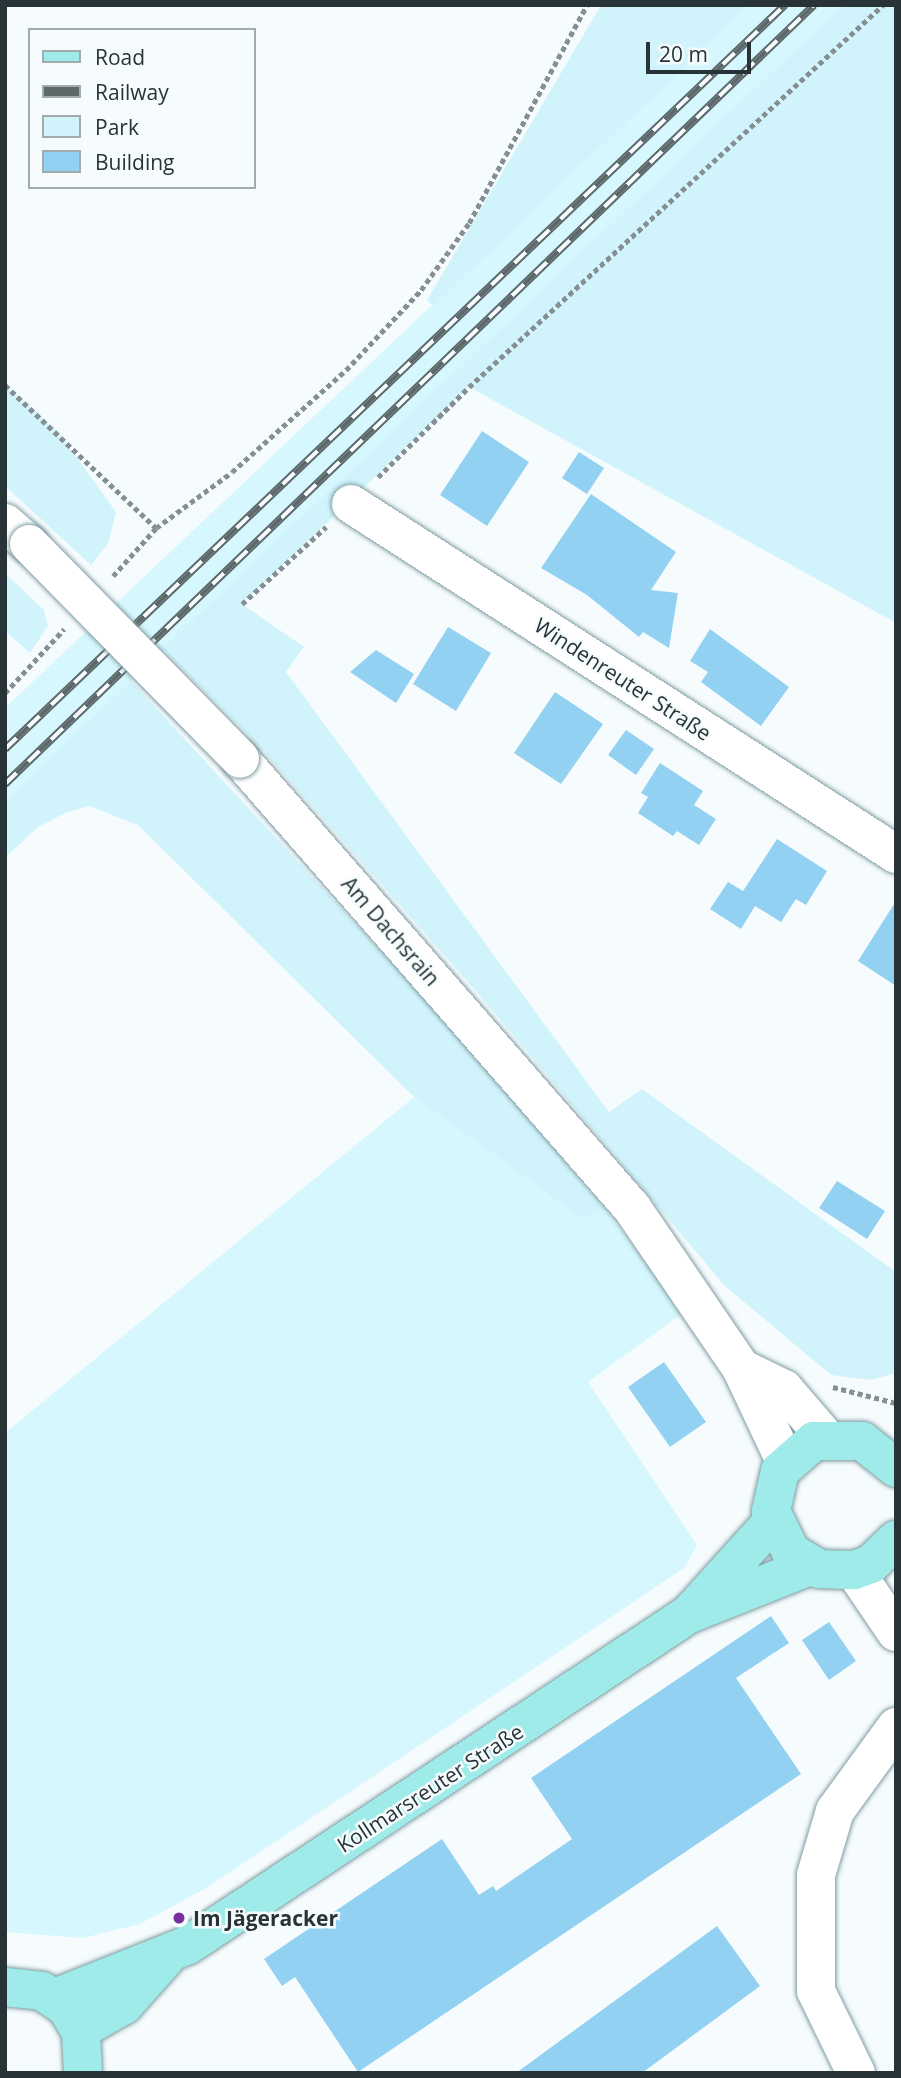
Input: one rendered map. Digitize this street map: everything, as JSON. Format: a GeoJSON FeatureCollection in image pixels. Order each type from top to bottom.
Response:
{"type":"FeatureCollection","features":[{"type":"Feature","properties":{"kind":"main road"},"geometry":{"type":"LineString","coordinates":[[890,1452],[862,1441],[826,1438],[803,1447],[786,1462],[773,1490],[773,1521],[791,1552],[810,1566],[855,1570],[871,1564],[896,1540]]}},
{"type":"Feature","properties":{"kind":"main road","name":"Kollmarsreuter Straße"},"geometry":{"type":"LineString","coordinates":[[689,1614],[773,1521]]}},
{"type":"Feature","properties":{"kind":"main road","name":"Kollmarsreuter Straße"},"geometry":{"type":"LineString","coordinates":[[166,1957],[689,1614],[810,1566]]}},
{"type":"Feature","properties":{"kind":"main road"},"geometry":{"type":"LineString","coordinates":[[55,1998],[166,1957]]}},
{"type":"Feature","properties":{"kind":"main road"},"geometry":{"type":"LineString","coordinates":[[80,2030],[124,2005],[166,1957]]}},
{"type":"Feature","properties":{"kind":"main road"},"geometry":{"type":"LineString","coordinates":[[5,1986],[28,1987],[55,1998],[80,2030],[83,2073]]}},
{"type":"Feature","properties":{"kind":"street","name":"Windenreuter Straße"},"geometry":{"type":"LineString","coordinates":[[351,504],[896,854]]}},
{"type":"Feature","properties":{"kind":"street","name":"Am Dachsrain"},"geometry":{"type":"LineString","coordinates":[[17,534],[240,759],[632,1208],[741,1368],[786,1462]]}},
{"type":"Feature","properties":{"kind":"street"},"geometry":{"type":"LineString","coordinates":[[741,1368],[785,1389],[826,1438]]}},
{"type":"Feature","properties":{"kind":"street"},"geometry":{"type":"LineString","coordinates":[[855,1570],[896,1632]]}},
{"type":"Feature","properties":{"kind":"street"},"geometry":{"type":"LineString","coordinates":[[856,2073],[816,1991],[816,1875],[835,1811],[864,1778],[896,1727]]}},
{"type":"Feature","properties":{"kind":"path"},"geometry":{"type":"LineString","coordinates":[[5,385],[156,528],[279,431],[421,290],[469,223],[587,5]]}},
{"type":"Feature","properties":{"kind":"path"},"geometry":{"type":"LineString","coordinates":[[469,387],[883,5]]}},
{"type":"Feature","properties":{"kind":"path"},"geometry":{"type":"LineString","coordinates":[[824,1384],[896,1404]]}},
{"type":"Feature","properties":{"kind":"shaded area"},"geometry":{"type":"Polygon","coordinates":[[[750,5],[843,5],[5,801],[5,708],[750,5]]]}},
{"type":"Feature","properties":{"kind":"shaded area"},"geometry":{"type":"Polygon","coordinates":[[[414,1097],[581,1218],[606,1210],[683,1313],[588,1382],[697,1545],[684,1568],[208,1887],[140,1924],[83,1938],[5,1932],[5,1433],[414,1097]]]}},
{"type":"Feature","properties":{"kind":"green space"},"geometry":{"type":"Polygon","coordinates":[[[601,5],[750,5],[433,306],[427,300],[601,5]]]}},
{"type":"Feature","properties":{"kind":"green space"},"geometry":{"type":"Polygon","coordinates":[[[843,5],[896,5],[896,623],[469,387],[242,604],[304,647],[286,672],[609,1112],[642,1089],[896,1272],[896,1373],[871,1380],[831,1375],[724,1285],[475,990],[256,743],[162,649],[843,5]]]}},
{"type":"Feature","properties":{"kind":"green space"},"geometry":{"type":"Polygon","coordinates":[[[5,385],[58,431],[116,512],[108,544],[91,565],[5,486],[5,385]]]}},
{"type":"Feature","properties":{"kind":"green space"},"geometry":{"type":"Polygon","coordinates":[[[5,573],[44,610],[48,626],[30,653],[5,631],[5,573]]]}},
{"type":"Feature","properties":{"kind":"green space"},"geometry":{"type":"Polygon","coordinates":[[[131,681],[450,1026],[606,1210],[581,1218],[414,1097],[138,825],[89,806],[67,812],[38,827],[5,858],[5,801],[131,681]]]}},
{"type":"Feature","properties":{"kind":"building"},"geometry":{"type":"Polygon","coordinates":[[[482,431],[529,462],[487,526],[440,495],[482,431]]]}},
{"type":"Feature","properties":{"kind":"building"},"geometry":{"type":"Polygon","coordinates":[[[579,452],[604,468],[587,494],[562,478],[579,452]]]}},
{"type":"Feature","properties":{"kind":"building"},"geometry":{"type":"Polygon","coordinates":[[[591,494],[676,552],[651,590],[678,593],[669,648],[643,632],[639,637],[587,595],[541,568],[591,494]]]}},
{"type":"Feature","properties":{"kind":"building"},"geometry":{"type":"Polygon","coordinates":[[[448,627],[491,653],[456,711],[413,684],[448,627]]]}},
{"type":"Feature","properties":{"kind":"building"},"geometry":{"type":"Polygon","coordinates":[[[710,629],[789,687],[761,726],[701,682],[708,672],[690,661],[710,629]]]}},
{"type":"Feature","properties":{"kind":"building"},"geometry":{"type":"Polygon","coordinates":[[[376,650],[414,674],[396,703],[350,672],[376,650]]]}},
{"type":"Feature","properties":{"kind":"building"},"geometry":{"type":"Polygon","coordinates":[[[555,692],[603,724],[561,784],[514,753],[555,692]]]}},
{"type":"Feature","properties":{"kind":"building"},"geometry":{"type":"Polygon","coordinates":[[[626,730],[654,749],[636,775],[608,755],[626,730]]]}},
{"type":"Feature","properties":{"kind":"building"},"geometry":{"type":"Polygon","coordinates":[[[660,763],[703,791],[694,805],[716,819],[699,845],[677,831],[673,836],[638,813],[648,797],[641,793],[660,763]]]}},
{"type":"Feature","properties":{"kind":"building"},"geometry":{"type":"Polygon","coordinates":[[[777,839],[827,871],[806,905],[796,899],[781,922],[755,906],[741,929],[710,909],[728,882],[743,891],[777,839]]]}},
{"type":"Feature","properties":{"kind":"building"},"geometry":{"type":"Polygon","coordinates":[[[896,901],[896,986],[858,961],[896,901]]]}},
{"type":"Feature","properties":{"kind":"building"},"geometry":{"type":"Polygon","coordinates":[[[837,1181],[885,1211],[867,1239],[819,1208],[837,1181]]]}},
{"type":"Feature","properties":{"kind":"building"},"geometry":{"type":"Polygon","coordinates":[[[664,1362],[706,1422],[670,1447],[628,1387],[664,1362]]]}},
{"type":"Feature","properties":{"kind":"building"},"geometry":{"type":"Polygon","coordinates":[[[771,1616],[789,1643],[736,1678],[801,1774],[358,2072],[295,1977],[282,1986],[264,1959],[442,1839],[479,1895],[493,1886],[496,1891],[572,1839],[531,1778],[771,1616]]]}},
{"type":"Feature","properties":{"kind":"building"},"geometry":{"type":"Polygon","coordinates":[[[829,1622],[856,1661],[829,1680],[802,1640],[829,1622]]]}},
{"type":"Feature","properties":{"kind":"building"},"geometry":{"type":"Polygon","coordinates":[[[717,1926],[760,1986],[642,2073],[516,2073],[717,1926]]]}},
{"type":"Feature","properties":{"kind":"railway"},"geometry":{"type":"LineString","coordinates":[[5,749],[785,5]]}},
{"type":"Feature","properties":{"kind":"railway"},"geometry":{"type":"LineString","coordinates":[[5,784],[814,5]]}},
{"type":"Feature","properties":{"kind":"place","name":"Im Jägeracker"},"geometry":{"type":"Point","coordinates":[179,1918]}}]}
